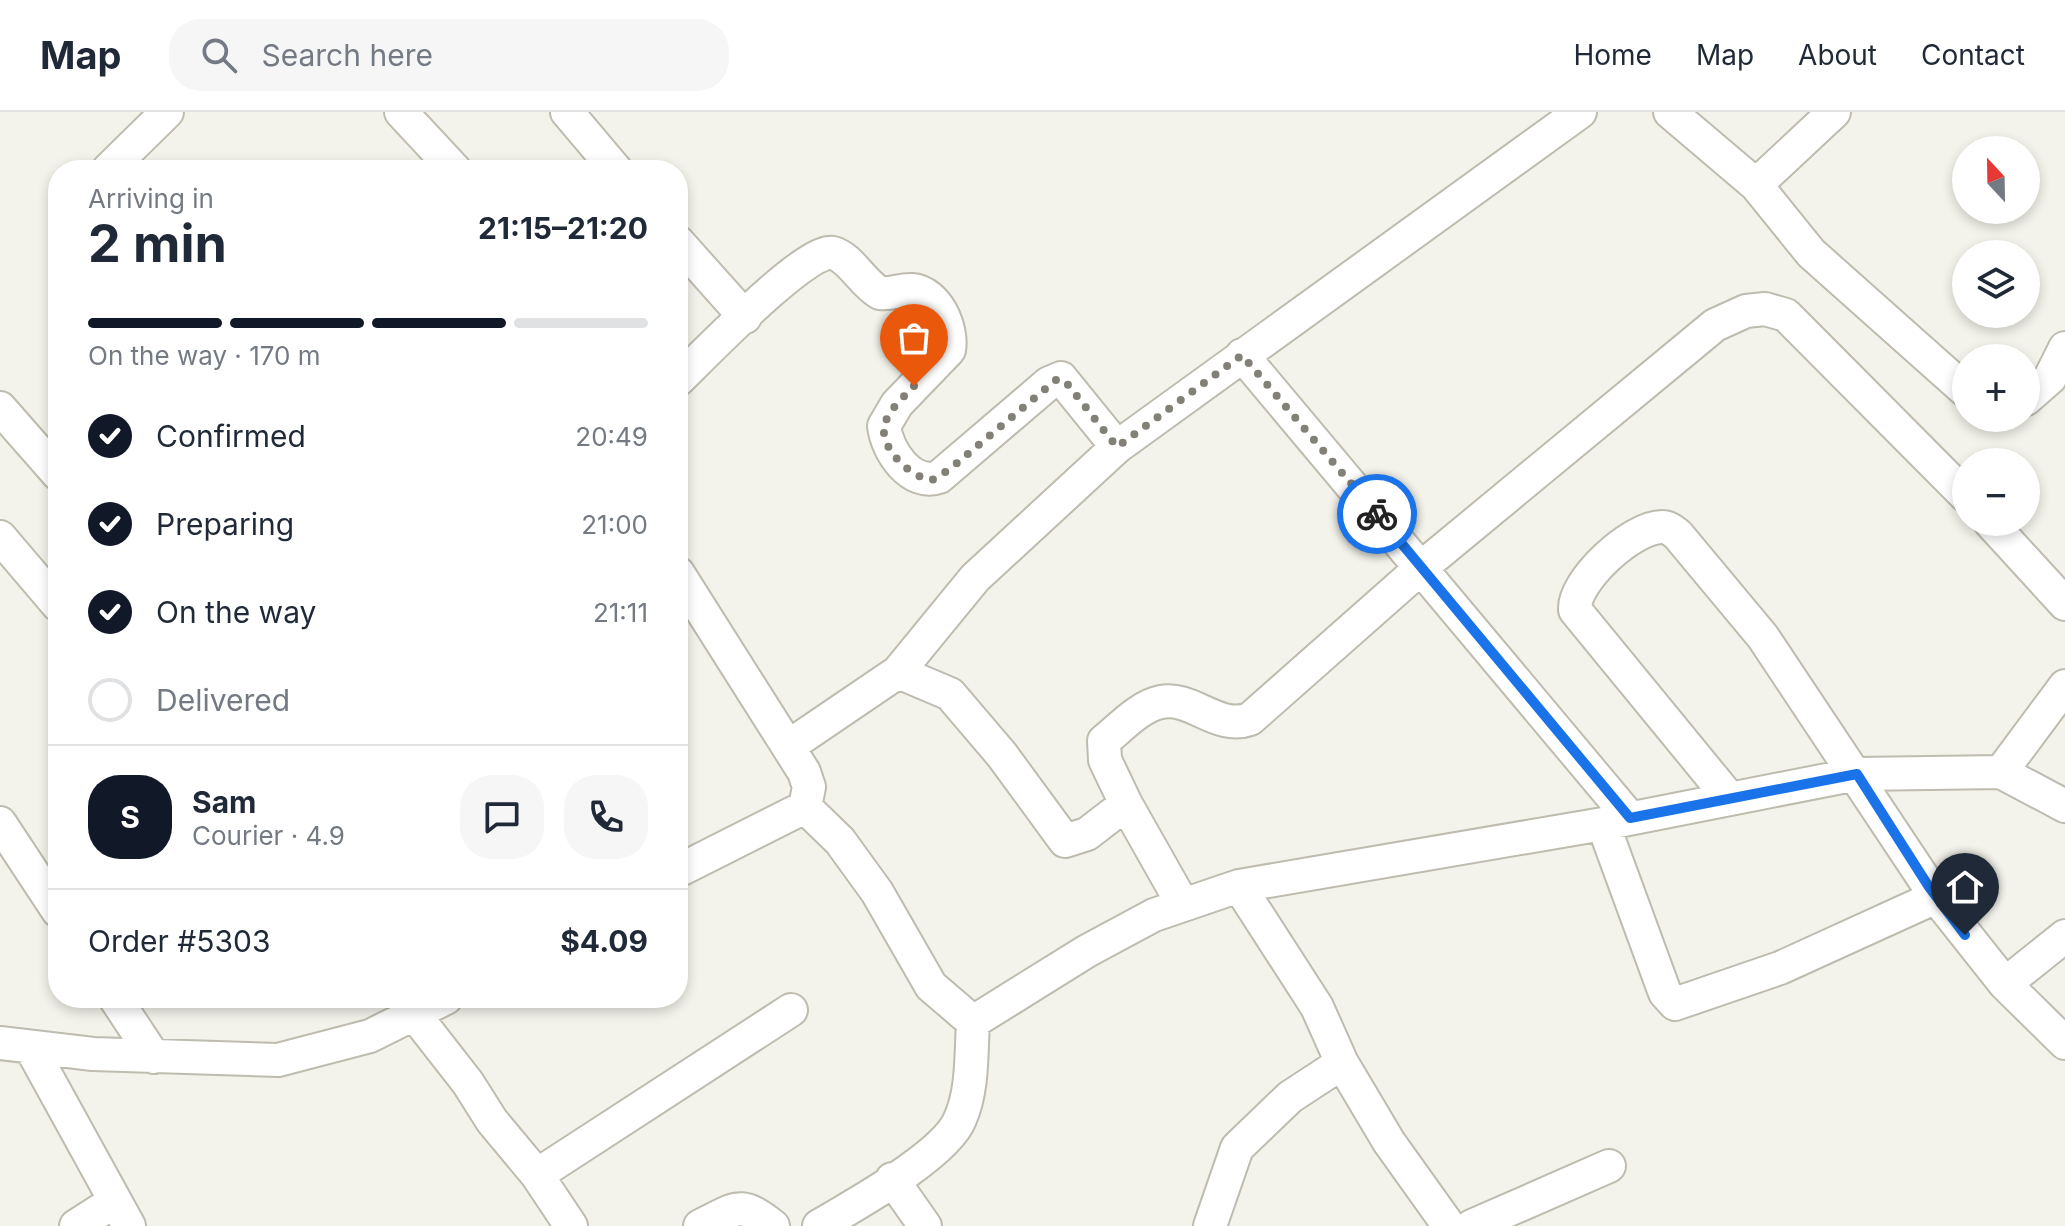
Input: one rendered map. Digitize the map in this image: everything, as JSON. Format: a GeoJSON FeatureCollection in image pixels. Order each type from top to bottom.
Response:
{"type":"FeatureCollection","features":[{"type":"Feature","properties":{"kind":"street"},"geometry":{"type":"LineString","coordinates":[[118,160],[167,112]]}},
{"type":"Feature","properties":{"kind":"street"},"geometry":{"type":"LineString","coordinates":[[401,112],[446,160]]}},
{"type":"Feature","properties":{"kind":"street"},"geometry":{"type":"LineString","coordinates":[[567,112],[608,160]]}},
{"type":"Feature","properties":{"kind":"street"},"geometry":{"type":"LineString","coordinates":[[789,746],[898,672],[975,578],[1117,447],[1580,112]]}},
{"type":"Feature","properties":{"kind":"street"},"geometry":{"type":"LineString","coordinates":[[1670,112],[1756,185],[1811,253],[1952,379]]}},
{"type":"Feature","properties":{"kind":"street"},"geometry":{"type":"LineString","coordinates":[[1756,185],[1834,112]]}},
{"type":"Feature","properties":{"kind":"street"},"geometry":{"type":"LineString","coordinates":[[688,371],[800,266],[825,252],[837,254],[880,293],[912,289],[924,293],[948,327],[951,338],[949,350],[897,404],[884,426],[891,449],[910,472],[922,479],[939,477],[1049,383],[1061,378],[1117,447]]}},
{"type":"Feature","properties":{"kind":"street"},"geometry":{"type":"LineString","coordinates":[[688,253],[745,317]]}},
{"type":"Feature","properties":{"kind":"street"},"geometry":{"type":"LineString","coordinates":[[1182,903],[1126,804],[1105,760],[1104,741],[1147,707],[1162,702],[1179,702],[1229,724],[1250,719],[1422,567],[1715,325],[1746,311],[1765,309],[1786,315],[1952,482]]}},
{"type":"Feature","properties":{"kind":"street"},"geometry":{"type":"LineString","coordinates":[[2040,387],[2050,378],[2065,348]]}},
{"type":"Feature","properties":{"kind":"street"},"geometry":{"type":"LineString","coordinates":[[1242,355],[1422,567],[1616,821],[1665,993],[1675,1004],[1780,968],[1936,897]]}},
{"type":"Feature","properties":{"kind":"street"},"geometry":{"type":"LineString","coordinates":[[0,408],[48,463]]}},
{"type":"Feature","properties":{"kind":"street"},"geometry":{"type":"LineString","coordinates":[[1730,799],[1575,610],[1574,598],[1581,584],[1616,550],[1657,528],[1666,527],[1678,535],[1763,637],[1936,897],[2005,984],[2065,1043]]}},
{"type":"Feature","properties":{"kind":"street"},"geometry":{"type":"LineString","coordinates":[[2003,536],[2065,604]]}},
{"type":"Feature","properties":{"kind":"street"},"geometry":{"type":"LineString","coordinates":[[0,537],[48,593]]}},
{"type":"Feature","properties":{"kind":"street"},"geometry":{"type":"LineString","coordinates":[[688,590],[741,677],[789,746],[808,781],[805,807]]}},
{"type":"Feature","properties":{"kind":"street"},"geometry":{"type":"LineString","coordinates":[[898,672],[950,694],[1002,755],[1065,841],[1087,834],[1126,804]]}},
{"type":"Feature","properties":{"kind":"street"},"geometry":{"type":"LineString","coordinates":[[2001,772],[2065,686]]}},
{"type":"Feature","properties":{"kind":"street"},"geometry":{"type":"LineString","coordinates":[[973,1022],[1087,951],[1182,903],[1239,886],[1616,821],[1857,774],[2001,772],[2065,806]]}},
{"type":"Feature","properties":{"kind":"street"},"geometry":{"type":"LineString","coordinates":[[688,866],[805,807]]}},
{"type":"Feature","properties":{"kind":"street"},"geometry":{"type":"LineString","coordinates":[[805,807],[840,841],[877,892],[931,986],[973,1022]]}},
{"type":"Feature","properties":{"kind":"street"},"geometry":{"type":"LineString","coordinates":[[0,823],[48,896]]}},
{"type":"Feature","properties":{"kind":"street"},"geometry":{"type":"LineString","coordinates":[[1239,886],[1317,1007],[1342,1063],[1389,1142],[1449,1226]]}},
{"type":"Feature","properties":{"kind":"street"},"geometry":{"type":"LineString","coordinates":[[2005,984],[2065,936]]}},
{"type":"Feature","properties":{"kind":"street"},"geometry":{"type":"LineString","coordinates":[[122,1008],[154,1057]]}},
{"type":"Feature","properties":{"kind":"street"},"geometry":{"type":"LineString","coordinates":[[16,1046],[154,1057],[278,1060],[370,1036],[408,1008]]}},
{"type":"Feature","properties":{"kind":"street"},"geometry":{"type":"LineString","coordinates":[[410,1008],[492,1121],[537,1175],[571,1226]]}},
{"type":"Feature","properties":{"kind":"street"},"geometry":{"type":"LineString","coordinates":[[537,1175],[791,1010]]}},
{"type":"Feature","properties":{"kind":"street"},"geometry":{"type":"LineString","coordinates":[[819,1226],[940,1148],[960,1121],[969,1084],[973,1022]]}},
{"type":"Feature","properties":{"kind":"street"},"geometry":{"type":"LineString","coordinates":[[16,1046],[122,1214],[76,1226]]}},
{"type":"Feature","properties":{"kind":"street"},"geometry":{"type":"LineString","coordinates":[[1210,1226],[1237,1148],[1290,1097],[1342,1063]]}},
{"type":"Feature","properties":{"kind":"street"},"geometry":{"type":"LineString","coordinates":[[1472,1226],[1609,1166]]}},
{"type":"Feature","properties":{"kind":"street"},"geometry":{"type":"LineString","coordinates":[[892,1179],[925,1226]]}},
{"type":"Feature","properties":{"kind":"street"},"geometry":{"type":"LineString","coordinates":[[700,1226],[742,1208],[752,1209],[773,1226]]}},
{"type":"Feature","properties":{"kind":"way so far"},"geometry":{"type":"LineString","coordinates":[[914,386],[897,404],[884,426],[885,436],[891,449],[910,472],[922,479],[932,480],[950,469],[1057,379],[1065,381],[1117,447],[1242,355],[1377,514]]}},
{"type":"Feature","properties":{"kind":"route"},"geometry":{"type":"LineString","coordinates":[[1377,514],[1630,818],[1857,774],[1929,887],[1965,935]]}}]}
